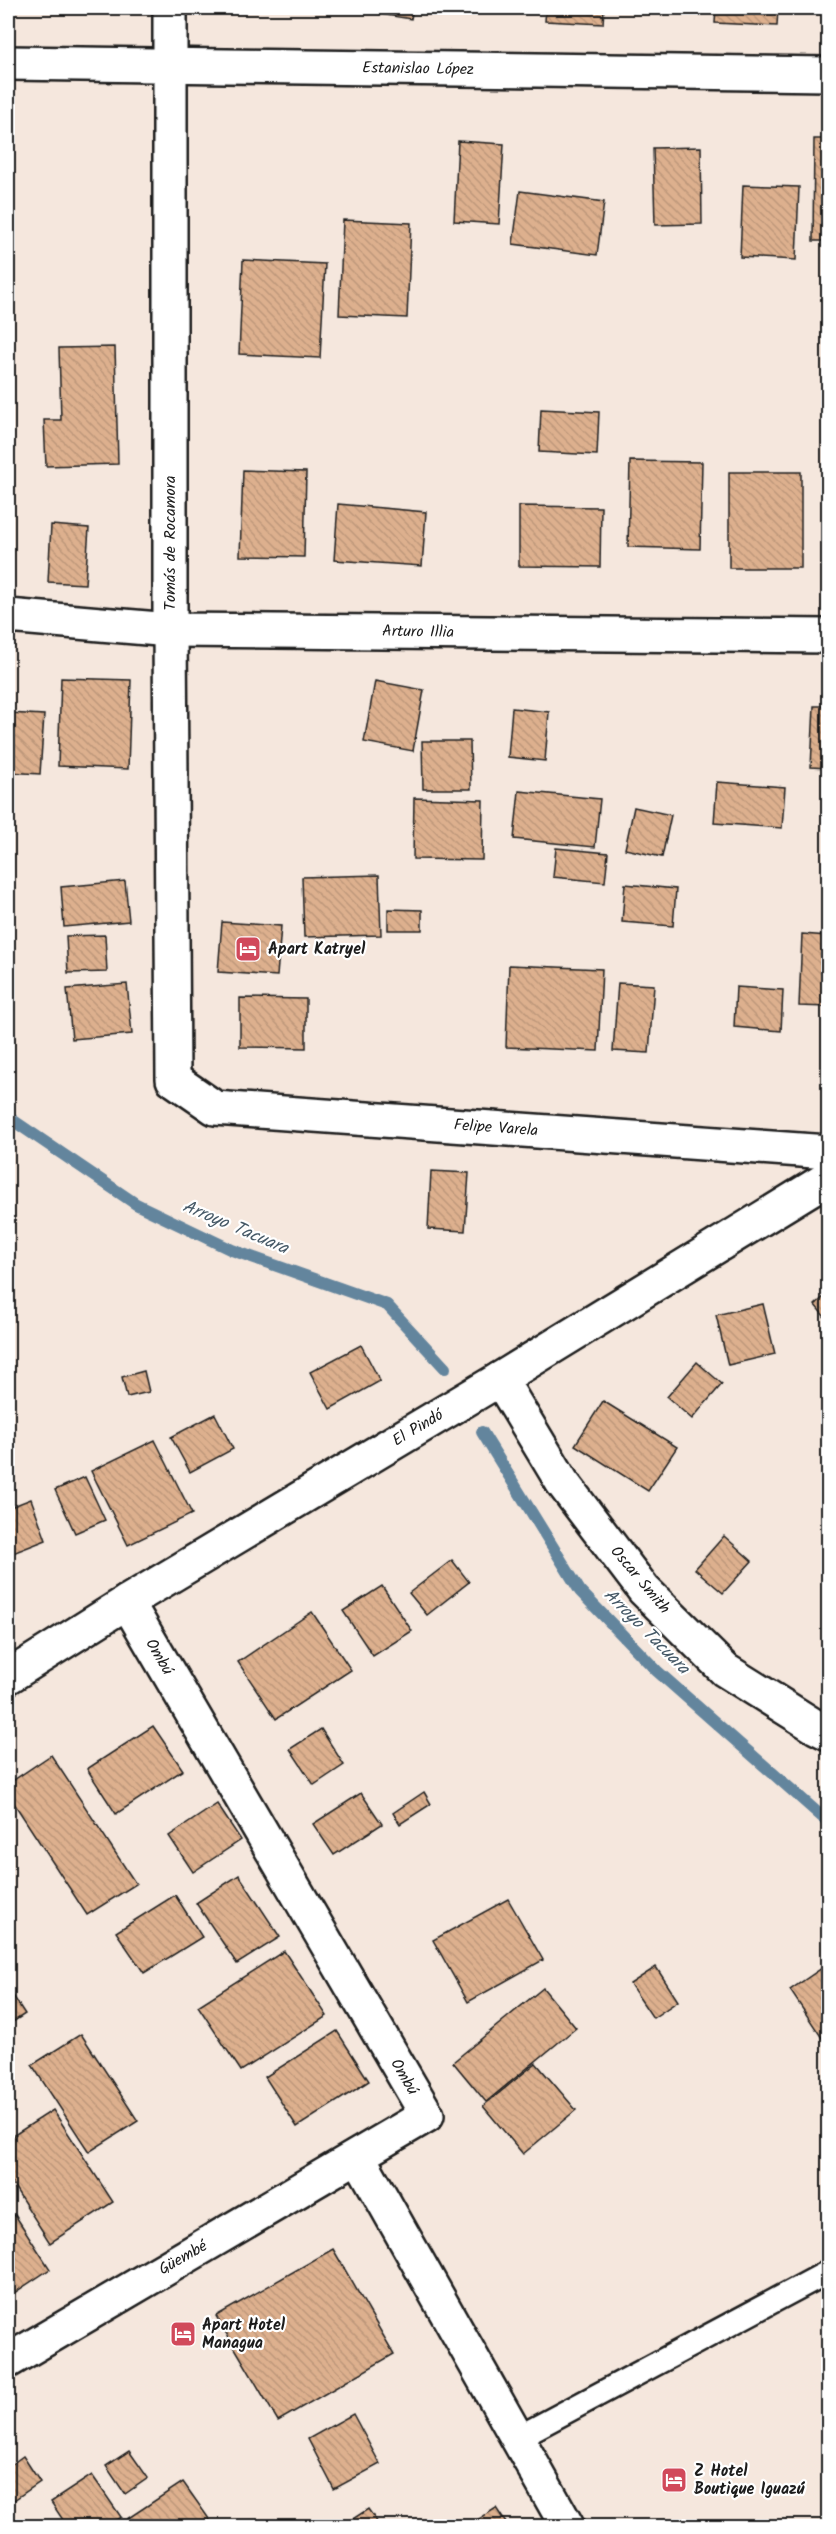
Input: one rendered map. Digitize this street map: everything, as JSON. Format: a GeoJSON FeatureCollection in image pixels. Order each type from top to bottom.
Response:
{"type":"FeatureCollection","features":[{"type":"Feature","properties":{"kind":"street","name":"Tomás de Rocamora"},"geometry":{"type":"LineString","coordinates":[[170,8],[173,1079]]}},
{"type":"Feature","properties":{"kind":"street","name":"Estanislao López"},"geometry":{"type":"LineString","coordinates":[[8,63],[828,74]]}},
{"type":"Feature","properties":{"kind":"street","name":"Arturo Illia"},"geometry":{"type":"LineString","coordinates":[[8,616],[170,630],[828,636]]}},
{"type":"Feature","properties":{"kind":"street","name":"Felipe Varela"},"geometry":{"type":"LineString","coordinates":[[173,1079],[215,1108],[828,1152]]}},
{"type":"Feature","properties":{"kind":"street","name":"El Pindó"},"geometry":{"type":"LineString","coordinates":[[8,1677],[127,1602],[500,1379],[828,1178]]}},
{"type":"Feature","properties":{"kind":"street","name":"Oscar Smith"},"geometry":{"type":"LineString","coordinates":[[500,1379],[562,1482],[644,1590],[725,1670],[816,1728],[828,1733]]}},
{"type":"Feature","properties":{"kind":"street","name":"Ombú"},"geometry":{"type":"LineString","coordinates":[[127,1602],[427,2115],[357,2156]]}},
{"type":"Feature","properties":{"kind":"street","name":"Güembé"},"geometry":{"type":"LineString","coordinates":[[8,2361],[357,2156]]}},
{"type":"Feature","properties":{"kind":"street"},"geometry":{"type":"LineString","coordinates":[[357,2156],[567,2526]]}},
{"type":"Feature","properties":{"kind":"lane"},"geometry":{"type":"LineString","coordinates":[[516,2438],[828,2272]]}},
{"type":"Feature","properties":{"kind":"building"},"geometry":{"type":"Polygon","coordinates":[[[342,8],[413,8],[411,19],[342,8]]]}},
{"type":"Feature","properties":{"kind":"building"},"geometry":{"type":"Polygon","coordinates":[[[546,8],[604,8],[603,24],[545,21],[546,8]]]}},
{"type":"Feature","properties":{"kind":"building"},"geometry":{"type":"Polygon","coordinates":[[[616,8],[699,8],[699,12],[616,8]]]}},
{"type":"Feature","properties":{"kind":"building"},"geometry":{"type":"Polygon","coordinates":[[[716,8],[778,8],[777,26],[715,23],[716,8]]]}},
{"type":"Feature","properties":{"kind":"building"},"geometry":{"type":"Polygon","coordinates":[[[814,139],[828,139],[828,241],[813,241],[814,139]]]}},
{"type":"Feature","properties":{"kind":"building"},"geometry":{"type":"Polygon","coordinates":[[[458,141],[504,144],[499,224],[454,221],[458,141]]]}},
{"type":"Feature","properties":{"kind":"building"},"geometry":{"type":"Polygon","coordinates":[[[701,147],[702,224],[655,225],[653,148],[701,147]]]}},
{"type":"Feature","properties":{"kind":"building"},"geometry":{"type":"Polygon","coordinates":[[[743,185],[799,187],[796,260],[740,257],[743,185]]]}},
{"type":"Feature","properties":{"kind":"building"},"geometry":{"type":"Polygon","coordinates":[[[520,191],[604,202],[597,255],[513,244],[520,191]]]}},
{"type":"Feature","properties":{"kind":"building"},"geometry":{"type":"Polygon","coordinates":[[[343,220],[411,223],[407,318],[339,315],[343,220]]]}},
{"type":"Feature","properties":{"kind":"building"},"geometry":{"type":"Polygon","coordinates":[[[243,260],[325,264],[320,358],[239,354],[243,260]]]}},
{"type":"Feature","properties":{"kind":"building"},"geometry":{"type":"Polygon","coordinates":[[[115,347],[118,464],[46,466],[44,420],[61,420],[59,348],[115,347]]]}},
{"type":"Feature","properties":{"kind":"building"},"geometry":{"type":"Polygon","coordinates":[[[541,409],[599,412],[597,455],[539,452],[541,409]]]}},
{"type":"Feature","properties":{"kind":"building"},"geometry":{"type":"Polygon","coordinates":[[[630,461],[702,462],[700,549],[628,547],[630,461]]]}},
{"type":"Feature","properties":{"kind":"building"},"geometry":{"type":"Polygon","coordinates":[[[243,470],[306,472],[304,557],[240,556],[243,470]]]}},
{"type":"Feature","properties":{"kind":"building"},"geometry":{"type":"Polygon","coordinates":[[[729,472],[801,472],[801,568],[729,568],[729,472]]]}},
{"type":"Feature","properties":{"kind":"building"},"geometry":{"type":"Polygon","coordinates":[[[338,504],[426,512],[422,566],[334,560],[338,504]]]}},
{"type":"Feature","properties":{"kind":"building"},"geometry":{"type":"Polygon","coordinates":[[[519,506],[601,507],[600,567],[519,566],[519,506]]]}},
{"type":"Feature","properties":{"kind":"building"},"geometry":{"type":"Polygon","coordinates":[[[51,525],[89,528],[85,584],[48,582],[51,525]]]}},
{"type":"Feature","properties":{"kind":"building"},"geometry":{"type":"Polygon","coordinates":[[[61,678],[131,680],[128,769],[58,766],[61,678]]]}},
{"type":"Feature","properties":{"kind":"building"},"geometry":{"type":"Polygon","coordinates":[[[375,681],[424,690],[413,751],[364,742],[375,681]]]}},
{"type":"Feature","properties":{"kind":"building"},"geometry":{"type":"Polygon","coordinates":[[[814,706],[828,706],[828,768],[811,767],[814,706]]]}},
{"type":"Feature","properties":{"kind":"building"},"geometry":{"type":"Polygon","coordinates":[[[512,708],[549,712],[545,761],[508,757],[512,708]]]}},
{"type":"Feature","properties":{"kind":"building"},"geometry":{"type":"Polygon","coordinates":[[[8,713],[44,715],[40,774],[8,772],[8,713]]]}},
{"type":"Feature","properties":{"kind":"building"},"geometry":{"type":"Polygon","coordinates":[[[422,741],[470,741],[471,789],[423,789],[422,741]]]}},
{"type":"Feature","properties":{"kind":"building"},"geometry":{"type":"Polygon","coordinates":[[[717,782],[785,787],[782,828],[714,823],[717,782]]]}},
{"type":"Feature","properties":{"kind":"building"},"geometry":{"type":"Polygon","coordinates":[[[519,791],[600,799],[595,847],[514,839],[519,791]]]}},
{"type":"Feature","properties":{"kind":"building"},"geometry":{"type":"Polygon","coordinates":[[[414,798],[483,800],[482,860],[413,859],[414,798]]]}},
{"type":"Feature","properties":{"kind":"building"},"geometry":{"type":"Polygon","coordinates":[[[634,807],[671,815],[662,857],[625,849],[634,807]]]}},
{"type":"Feature","properties":{"kind":"building"},"geometry":{"type":"Polygon","coordinates":[[[556,848],[608,853],[605,882],[553,877],[556,848]]]}},
{"type":"Feature","properties":{"kind":"building"},"geometry":{"type":"Polygon","coordinates":[[[379,875],[381,935],[304,937],[302,877],[379,875]]]}},
{"type":"Feature","properties":{"kind":"building"},"geometry":{"type":"Polygon","coordinates":[[[125,881],[129,921],[64,927],[61,887],[125,881]]]}},
{"type":"Feature","properties":{"kind":"building"},"geometry":{"type":"Polygon","coordinates":[[[625,884],[676,889],[673,926],[622,922],[625,884]]]}},
{"type":"Feature","properties":{"kind":"building"},"geometry":{"type":"Polygon","coordinates":[[[388,909],[422,910],[422,930],[388,930],[388,909]]]}},
{"type":"Feature","properties":{"kind":"building"},"geometry":{"type":"Polygon","coordinates":[[[222,922],[281,926],[277,976],[218,972],[222,922]]]}},
{"type":"Feature","properties":{"kind":"building"},"geometry":{"type":"Polygon","coordinates":[[[802,934],[828,936],[828,1007],[799,1006],[802,934]]]}},
{"type":"Feature","properties":{"kind":"building"},"geometry":{"type":"Polygon","coordinates":[[[105,935],[107,972],[68,973],[66,936],[105,935]]]}},
{"type":"Feature","properties":{"kind":"building"},"geometry":{"type":"Polygon","coordinates":[[[509,965],[602,969],[598,1051],[506,1047],[509,965]]]}},
{"type":"Feature","properties":{"kind":"building"},"geometry":{"type":"Polygon","coordinates":[[[618,983],[654,985],[649,1053],[613,1051],[618,983]]]}},
{"type":"Feature","properties":{"kind":"building"},"geometry":{"type":"Polygon","coordinates":[[[127,984],[132,1034],[72,1039],[67,989],[127,984]]]}},
{"type":"Feature","properties":{"kind":"building"},"geometry":{"type":"Polygon","coordinates":[[[736,987],[783,990],[781,1031],[734,1027],[736,987]]]}},
{"type":"Feature","properties":{"kind":"building"},"geometry":{"type":"Polygon","coordinates":[[[240,998],[306,999],[306,1048],[240,1047],[240,998]]]}},
{"type":"Feature","properties":{"kind":"building"},"geometry":{"type":"Polygon","coordinates":[[[431,1171],[469,1173],[465,1231],[428,1229],[431,1171]]]}},
{"type":"Feature","properties":{"kind":"building"},"geometry":{"type":"Polygon","coordinates":[[[828,1293],[828,1321],[815,1305],[828,1293]]]}},
{"type":"Feature","properties":{"kind":"building"},"geometry":{"type":"Polygon","coordinates":[[[763,1304],[775,1354],[728,1365],[716,1315],[763,1304]]]}},
{"type":"Feature","properties":{"kind":"building"},"geometry":{"type":"Polygon","coordinates":[[[361,1345],[380,1381],[330,1409],[310,1372],[361,1345]]]}},
{"type":"Feature","properties":{"kind":"building"},"geometry":{"type":"Polygon","coordinates":[[[697,1362],[722,1384],[692,1419],[667,1397],[697,1362]]]}},
{"type":"Feature","properties":{"kind":"building"},"geometry":{"type":"Polygon","coordinates":[[[144,1371],[149,1392],[127,1397],[122,1377],[144,1371]]]}},
{"type":"Feature","properties":{"kind":"building"},"geometry":{"type":"Polygon","coordinates":[[[603,1401],[677,1447],[648,1491],[575,1445],[603,1401]]]}},
{"type":"Feature","properties":{"kind":"building"},"geometry":{"type":"Polygon","coordinates":[[[215,1414],[233,1449],[190,1472],[171,1437],[215,1414]]]}},
{"type":"Feature","properties":{"kind":"building"},"geometry":{"type":"Polygon","coordinates":[[[155,1440],[192,1514],[128,1545],[91,1471],[155,1440]]]}},
{"type":"Feature","properties":{"kind":"building"},"geometry":{"type":"Polygon","coordinates":[[[85,1477],[105,1520],[75,1533],[55,1490],[85,1477]]]}},
{"type":"Feature","properties":{"kind":"building"},"geometry":{"type":"Polygon","coordinates":[[[31,1499],[46,1540],[8,1555],[8,1508],[31,1499]]]}},
{"type":"Feature","properties":{"kind":"building"},"geometry":{"type":"Polygon","coordinates":[[[724,1536],[752,1561],[723,1593],[695,1569],[724,1536]]]}},
{"type":"Feature","properties":{"kind":"building"},"geometry":{"type":"Polygon","coordinates":[[[452,1560],[469,1582],[427,1615],[409,1593],[452,1560]]]}},
{"type":"Feature","properties":{"kind":"building"},"geometry":{"type":"Polygon","coordinates":[[[382,1586],[412,1631],[373,1656],[343,1611],[382,1586]]]}},
{"type":"Feature","properties":{"kind":"building"},"geometry":{"type":"Polygon","coordinates":[[[312,1612],[351,1670],[276,1719],[238,1662],[312,1612]]]}},
{"type":"Feature","properties":{"kind":"building"},"geometry":{"type":"Polygon","coordinates":[[[153,1726],[183,1770],[116,1814],[87,1769],[153,1726]]]}},
{"type":"Feature","properties":{"kind":"building"},"geometry":{"type":"Polygon","coordinates":[[[321,1729],[344,1765],[314,1785],[290,1749],[321,1729]]]}},
{"type":"Feature","properties":{"kind":"building"},"geometry":{"type":"Polygon","coordinates":[[[51,1755],[136,1884],[87,1915],[8,1794],[8,1784],[51,1755]]]}},
{"type":"Feature","properties":{"kind":"building"},"geometry":{"type":"Polygon","coordinates":[[[424,1792],[431,1804],[400,1824],[393,1813],[424,1792]]]}},
{"type":"Feature","properties":{"kind":"building"},"geometry":{"type":"Polygon","coordinates":[[[361,1793],[382,1824],[334,1855],[313,1824],[361,1793]]]}},
{"type":"Feature","properties":{"kind":"building"},"geometry":{"type":"Polygon","coordinates":[[[217,1804],[241,1840],[193,1872],[169,1836],[217,1804]]]}},
{"type":"Feature","properties":{"kind":"building"},"geometry":{"type":"Polygon","coordinates":[[[239,1875],[280,1937],[237,1964],[196,1903],[239,1875]]]}},
{"type":"Feature","properties":{"kind":"building"},"geometry":{"type":"Polygon","coordinates":[[[175,1895],[202,1937],[144,1973],[116,1932],[175,1895]]]}},
{"type":"Feature","properties":{"kind":"building"},"geometry":{"type":"Polygon","coordinates":[[[508,1899],[543,1960],[468,2002],[433,1940],[508,1899]]]}},
{"type":"Feature","properties":{"kind":"building"},"geometry":{"type":"Polygon","coordinates":[[[284,1951],[327,2016],[241,2071],[198,2006],[284,1951]]]}},
{"type":"Feature","properties":{"kind":"building"},"geometry":{"type":"Polygon","coordinates":[[[828,1964],[828,2047],[790,1990],[828,1964]]]}},
{"type":"Feature","properties":{"kind":"building"},"geometry":{"type":"Polygon","coordinates":[[[656,1967],[678,2001],[653,2018],[630,1984],[656,1967]]]}},
{"type":"Feature","properties":{"kind":"building"},"geometry":{"type":"Polygon","coordinates":[[[8,1988],[25,2014],[8,2025],[8,1988]]]}},
{"type":"Feature","properties":{"kind":"building"},"geometry":{"type":"Polygon","coordinates":[[[543,1988],[576,2028],[486,2102],[453,2062],[543,1988]]]}},
{"type":"Feature","properties":{"kind":"building"},"geometry":{"type":"Polygon","coordinates":[[[337,2031],[369,2081],[297,2127],[265,2077],[337,2031]]]}},
{"type":"Feature","properties":{"kind":"building"},"geometry":{"type":"Polygon","coordinates":[[[81,2034],[138,2121],[89,2152],[32,2065],[81,2034]]]}},
{"type":"Feature","properties":{"kind":"building"},"geometry":{"type":"Polygon","coordinates":[[[536,2063],[576,2110],[523,2154],[483,2106],[536,2063]]]}},
{"type":"Feature","properties":{"kind":"building"},"geometry":{"type":"Polygon","coordinates":[[[53,2110],[113,2202],[50,2243],[8,2177],[8,2139],[53,2110]]]}},
{"type":"Feature","properties":{"kind":"building"},"geometry":{"type":"Polygon","coordinates":[[[15,2215],[50,2269],[8,2297],[8,2219],[15,2215]]]}},
{"type":"Feature","properties":{"kind":"building"},"geometry":{"type":"Polygon","coordinates":[[[333,2249],[394,2354],[278,2421],[216,2316],[333,2249]]]}},
{"type":"Feature","properties":{"kind":"building"},"geometry":{"type":"Polygon","coordinates":[[[353,2414],[380,2464],[334,2489],[308,2439],[353,2414]]]}},
{"type":"Feature","properties":{"kind":"building"},"geometry":{"type":"Polygon","coordinates":[[[129,2451],[148,2478],[125,2494],[106,2466],[129,2451]]]}},
{"type":"Feature","properties":{"kind":"building"},"geometry":{"type":"Polygon","coordinates":[[[23,2456],[40,2482],[8,2504],[8,2467],[23,2456]]]}},
{"type":"Feature","properties":{"kind":"building"},"geometry":{"type":"Polygon","coordinates":[[[92,2475],[121,2517],[106,2526],[67,2526],[51,2502],[92,2475]]]}},
{"type":"Feature","properties":{"kind":"building"},"geometry":{"type":"Polygon","coordinates":[[[183,2482],[214,2526],[132,2526],[127,2519],[183,2482]]]}},
{"type":"Feature","properties":{"kind":"building"},"geometry":{"type":"Polygon","coordinates":[[[496,2508],[508,2526],[468,2526],[496,2508]]]}},
{"type":"Feature","properties":{"kind":"building"},"geometry":{"type":"Polygon","coordinates":[[[368,2509],[380,2526],[342,2526],[368,2509]]]}},
{"type":"Feature","properties":{"kind":"waterway","name":"Arroyo Tacuara"},"geometry":{"type":"LineString","coordinates":[[8,1117],[136,1204],[232,1250],[387,1305],[445,1368]]}},
{"type":"Feature","properties":{"kind":"waterway","name":"Arroyo Tacuara"},"geometry":{"type":"LineString","coordinates":[[482,1432],[580,1591],[657,1671],[828,1822]]}},
{"type":"Feature","properties":{"kind":"place","name":"Apart Katryel"},"geometry":{"type":"Point","coordinates":[248,949]}},
{"type":"Feature","properties":{"kind":"place","name":"Apart Hotel Managua"},"geometry":{"type":"Point","coordinates":[183,2334]}},
{"type":"Feature","properties":{"kind":"place","name":"Z Hotel Boutique Iguazú"},"geometry":{"type":"Point","coordinates":[674,2480]}}]}
